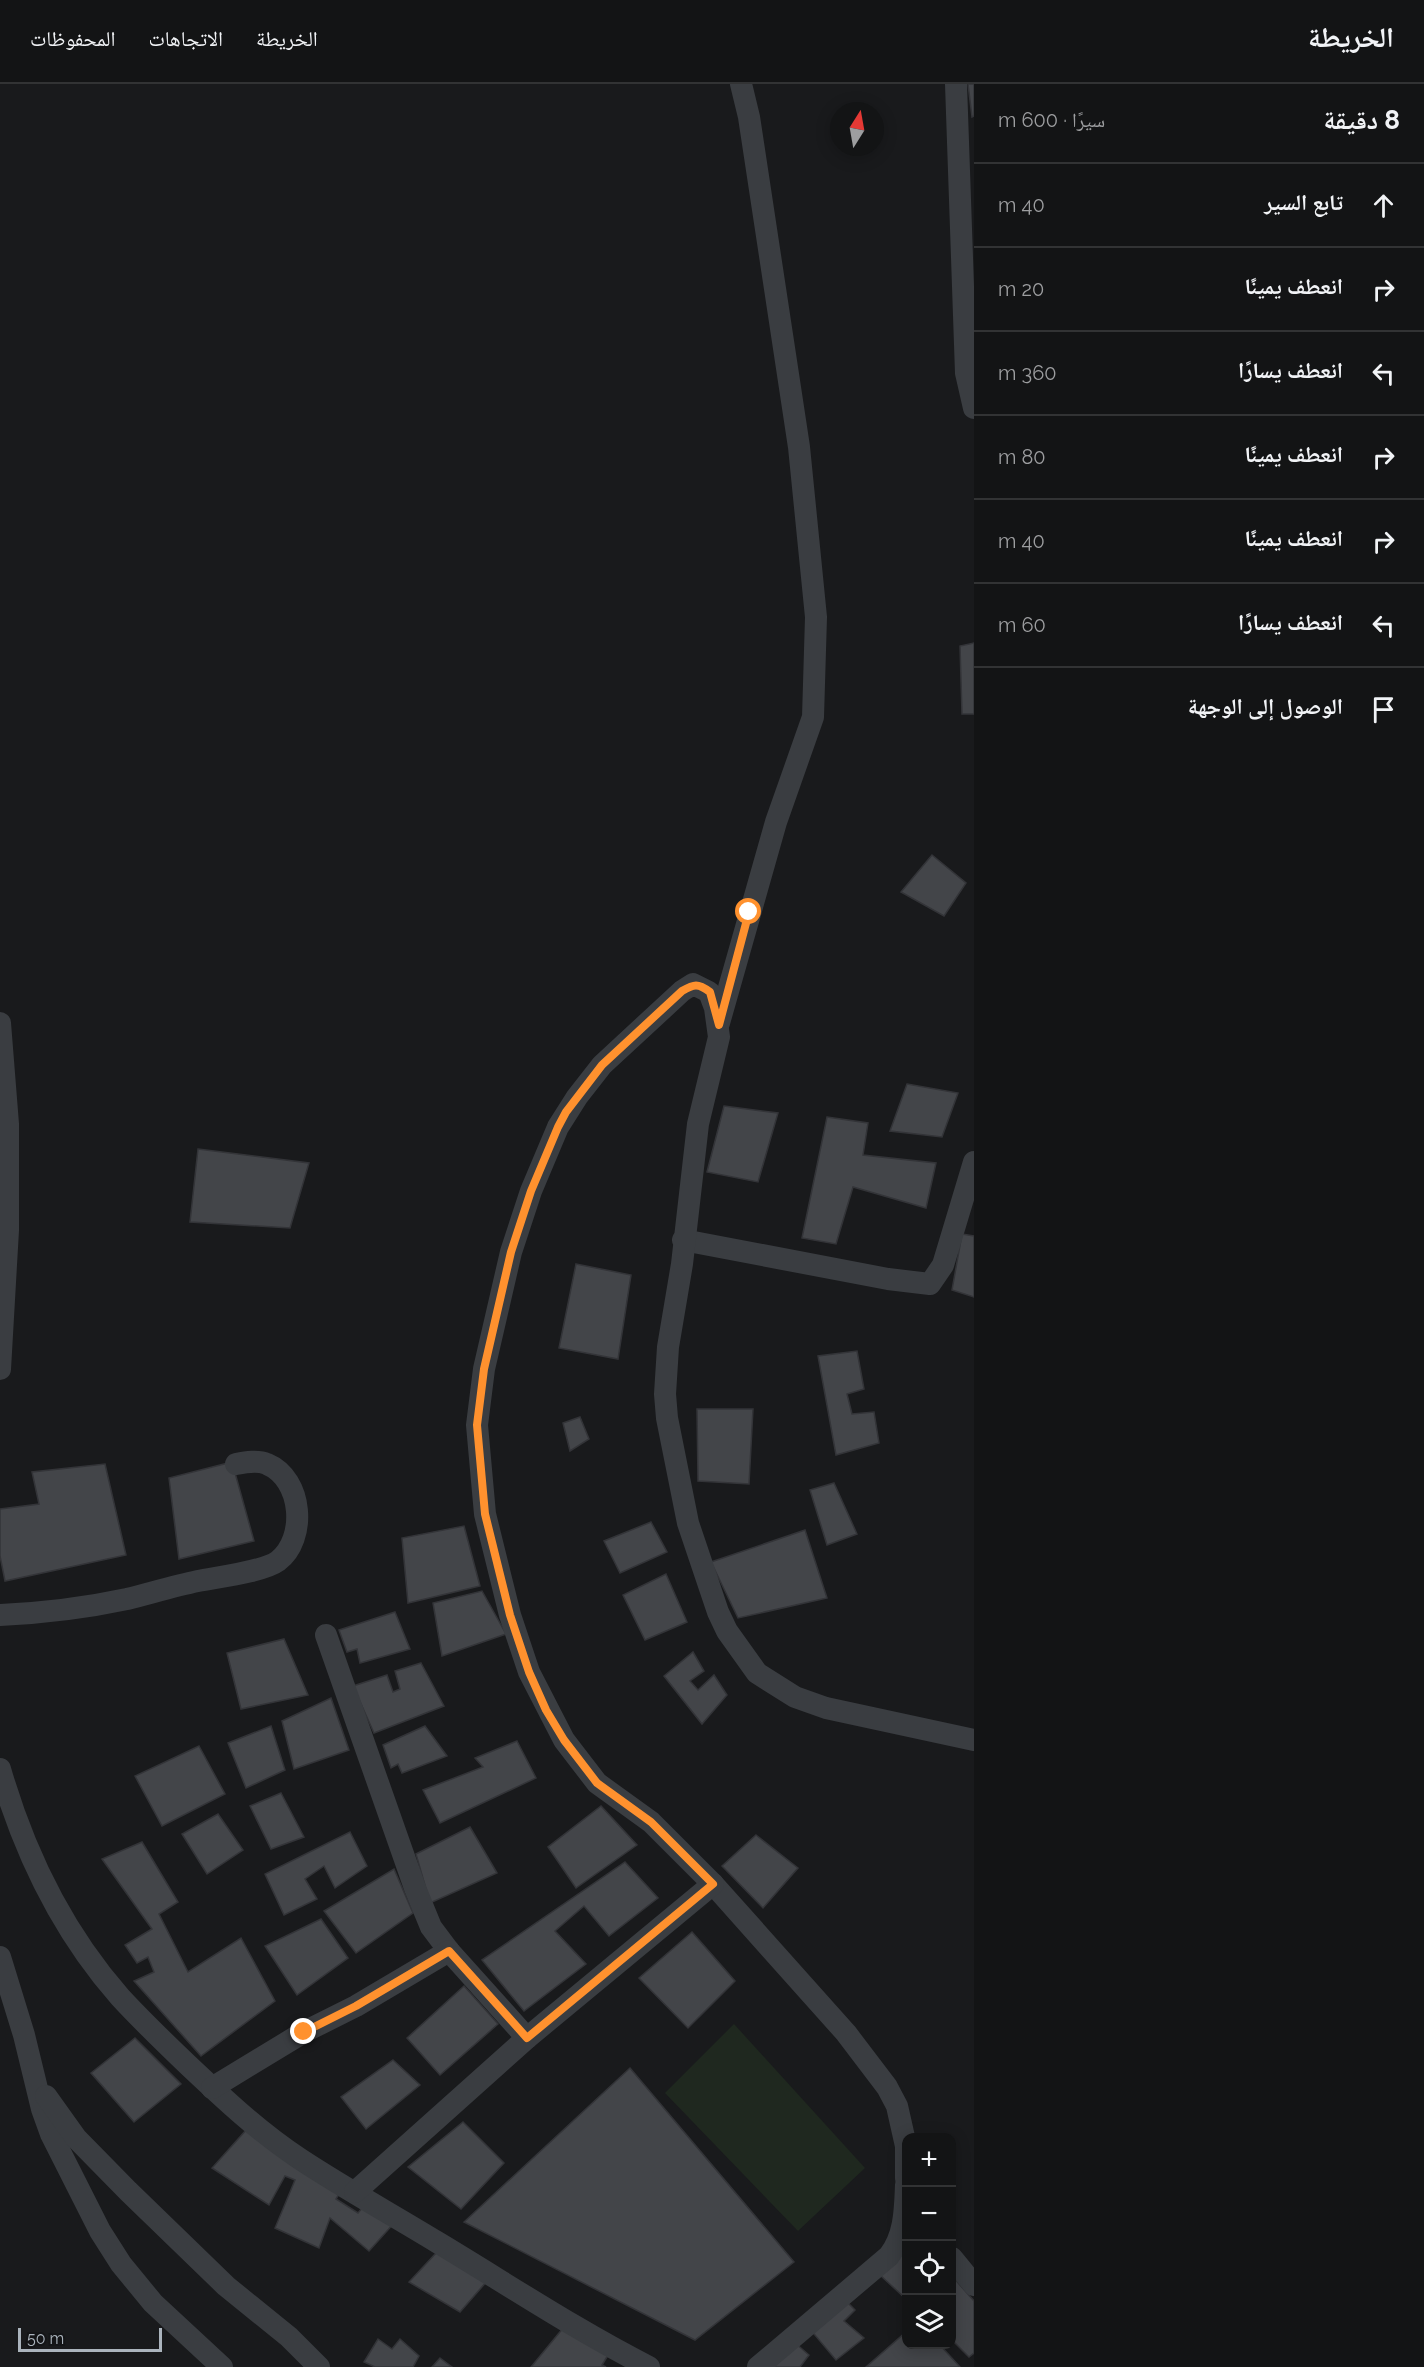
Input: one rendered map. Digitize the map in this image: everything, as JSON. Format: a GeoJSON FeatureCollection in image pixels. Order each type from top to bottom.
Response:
{"type":"FeatureCollection","features":[{"type":"Feature","properties":{"kind":"street"},"geometry":{"type":"LineString","coordinates":[[741,84],[749,117],[799,447],[816,617],[813,717],[776,822],[719,1025],[717,1044],[698,1124],[682,1264],[668,1347],[665,1394],[668,1418],[688,1523],[718,1612],[727,1631],[757,1673],[768,1682],[806,1702],[974,1740]]}},
{"type":"Feature","properties":{"kind":"street"},"geometry":{"type":"LineString","coordinates":[[956,84],[966,373],[974,408]]}},
{"type":"Feature","properties":{"kind":"street"},"geometry":{"type":"LineString","coordinates":[[719,1025],[710,992],[693,984],[682,991],[602,1065],[566,1112],[531,1191],[511,1252],[484,1369],[477,1425],[485,1514],[510,1615],[529,1672],[546,1710],[564,1740],[597,1783],[651,1822],[713,1884],[846,2032],[887,2087],[897,2106],[903,2133]]}},
{"type":"Feature","properties":{"kind":"street"},"geometry":{"type":"LineString","coordinates":[[0,1023],[8,1124],[8,1220],[0,1369]]}},
{"type":"Feature","properties":{"kind":"street"},"geometry":{"type":"LineString","coordinates":[[683,1240],[888,1279],[930,1284],[943,1265],[974,1162]]}},
{"type":"Feature","properties":{"kind":"street"},"geometry":{"type":"LineString","coordinates":[[0,1615],[69,1609],[127,1599],[177,1585],[276,1563],[289,1551],[295,1533],[297,1514],[290,1485],[280,1473],[267,1464],[248,1462],[236,1464]]}},
{"type":"Feature","properties":{"kind":"street"},"geometry":{"type":"LineString","coordinates":[[326,1635],[415,1888],[431,1927],[449,1951],[527,2038]]}},
{"type":"Feature","properties":{"kind":"street"},"geometry":{"type":"LineString","coordinates":[[0,1769],[10,1804],[38,1872],[56,1908],[76,1939],[120,1997],[242,2116],[300,2159],[510,2287],[649,2367]]}},
{"type":"Feature","properties":{"kind":"street"},"geometry":{"type":"LineString","coordinates":[[355,2192],[527,2038],[713,1884]]}},
{"type":"Feature","properties":{"kind":"street"},"geometry":{"type":"LineString","coordinates":[[212,2088],[304,2032],[356,2006],[449,1951]]}},
{"type":"Feature","properties":{"kind":"street"},"geometry":{"type":"LineString","coordinates":[[0,1957],[42,2109],[51,2134],[91,2214],[111,2248],[153,2302],[222,2367]]}},
{"type":"Feature","properties":{"kind":"street"},"geometry":{"type":"LineString","coordinates":[[34,2075],[76,2138],[226,2286],[289,2337],[319,2367]]}},
{"type":"Feature","properties":{"kind":"street"},"geometry":{"type":"LineString","coordinates":[[758,2367],[889,2256],[896,2247],[902,2231]]}},
{"type":"Feature","properties":{"kind":"street"},"geometry":{"type":"LineString","coordinates":[[956,2264],[974,2285]]}},
{"type":"Feature","properties":{"kind":"shaded area"},"geometry":{"type":"Polygon","coordinates":[[[734,2024],[865,2168],[798,2231],[665,2093],[734,2024]]]}},
{"type":"Feature","properties":{"kind":"building"},"geometry":{"type":"Polygon","coordinates":[[[968,84],[974,84],[974,116],[972,117],[968,84]]]}},
{"type":"Feature","properties":{"kind":"building"},"geometry":{"type":"Polygon","coordinates":[[[974,643],[974,714],[962,714],[960,646],[974,643]]]}},
{"type":"Feature","properties":{"kind":"building"},"geometry":{"type":"Polygon","coordinates":[[[932,855],[966,883],[944,916],[901,892],[932,855]]]}},
{"type":"Feature","properties":{"kind":"building"},"geometry":{"type":"Polygon","coordinates":[[[907,1084],[958,1093],[942,1137],[890,1131],[907,1084]]]}},
{"type":"Feature","properties":{"kind":"building"},"geometry":{"type":"Polygon","coordinates":[[[724,1106],[778,1113],[758,1182],[707,1172],[724,1106]]]}},
{"type":"Feature","properties":{"kind":"building"},"geometry":{"type":"Polygon","coordinates":[[[827,1117],[868,1123],[863,1155],[936,1163],[926,1208],[853,1187],[836,1244],[802,1238],[827,1117]]]}},
{"type":"Feature","properties":{"kind":"building"},"geometry":{"type":"Polygon","coordinates":[[[198,1149],[309,1163],[290,1228],[190,1222],[198,1149]]]}},
{"type":"Feature","properties":{"kind":"building"},"geometry":{"type":"Polygon","coordinates":[[[962,1234],[974,1236],[974,1297],[952,1290],[962,1234]]]}},
{"type":"Feature","properties":{"kind":"building"},"geometry":{"type":"Polygon","coordinates":[[[576,1264],[631,1275],[618,1359],[559,1348],[576,1264]]]}},
{"type":"Feature","properties":{"kind":"building"},"geometry":{"type":"Polygon","coordinates":[[[857,1351],[864,1389],[847,1394],[852,1414],[874,1412],[879,1443],[836,1455],[818,1356],[857,1351]]]}},
{"type":"Feature","properties":{"kind":"building"},"geometry":{"type":"Polygon","coordinates":[[[697,1409],[753,1409],[749,1484],[698,1481],[697,1409]]]}},
{"type":"Feature","properties":{"kind":"building"},"geometry":{"type":"Polygon","coordinates":[[[580,1417],[589,1439],[570,1451],[563,1423],[580,1417]]]}},
{"type":"Feature","properties":{"kind":"building"},"geometry":{"type":"Polygon","coordinates":[[[232,1462],[254,1541],[179,1559],[169,1478],[232,1462]]]}},
{"type":"Feature","properties":{"kind":"building"},"geometry":{"type":"Polygon","coordinates":[[[105,1464],[126,1555],[5,1581],[0,1556],[0,1509],[39,1504],[32,1472],[105,1464]]]}},
{"type":"Feature","properties":{"kind":"building"},"geometry":{"type":"Polygon","coordinates":[[[834,1483],[857,1534],[827,1545],[810,1490],[834,1483]]]}},
{"type":"Feature","properties":{"kind":"building"},"geometry":{"type":"Polygon","coordinates":[[[651,1522],[667,1552],[620,1573],[604,1541],[651,1522]]]}},
{"type":"Feature","properties":{"kind":"building"},"geometry":{"type":"Polygon","coordinates":[[[464,1526],[480,1586],[408,1603],[402,1538],[464,1526]]]}},
{"type":"Feature","properties":{"kind":"building"},"geometry":{"type":"Polygon","coordinates":[[[805,1530],[827,1598],[738,1618],[711,1562],[805,1530]]]}},
{"type":"Feature","properties":{"kind":"building"},"geometry":{"type":"Polygon","coordinates":[[[666,1574],[687,1622],[645,1640],[623,1595],[666,1574]]]}},
{"type":"Feature","properties":{"kind":"building"},"geometry":{"type":"Polygon","coordinates":[[[482,1591],[506,1634],[442,1656],[433,1603],[482,1591]]]}},
{"type":"Feature","properties":{"kind":"building"},"geometry":{"type":"Polygon","coordinates":[[[395,1612],[410,1649],[360,1663],[357,1649],[347,1652],[339,1630],[395,1612]]]}},
{"type":"Feature","properties":{"kind":"building"},"geometry":{"type":"Polygon","coordinates":[[[284,1639],[308,1695],[241,1709],[227,1653],[284,1639]]]}},
{"type":"Feature","properties":{"kind":"building"},"geometry":{"type":"Polygon","coordinates":[[[693,1652],[704,1671],[690,1681],[698,1690],[714,1675],[727,1695],[702,1724],[664,1676],[693,1652]]]}},
{"type":"Feature","properties":{"kind":"building"},"geometry":{"type":"Polygon","coordinates":[[[421,1663],[444,1706],[374,1733],[353,1686],[387,1675],[393,1692],[400,1689],[395,1671],[421,1663]]]}},
{"type":"Feature","properties":{"kind":"building"},"geometry":{"type":"Polygon","coordinates":[[[331,1698],[349,1750],[294,1769],[282,1721],[331,1698]]]}},
{"type":"Feature","properties":{"kind":"building"},"geometry":{"type":"Polygon","coordinates":[[[271,1726],[285,1770],[246,1788],[228,1743],[271,1726]]]}},
{"type":"Feature","properties":{"kind":"building"},"geometry":{"type":"Polygon","coordinates":[[[425,1726],[447,1756],[402,1773],[398,1764],[391,1768],[383,1745],[425,1726]]]}},
{"type":"Feature","properties":{"kind":"building"},"geometry":{"type":"Polygon","coordinates":[[[517,1741],[536,1778],[440,1823],[423,1790],[483,1767],[475,1758],[517,1741]]]}},
{"type":"Feature","properties":{"kind":"building"},"geometry":{"type":"Polygon","coordinates":[[[199,1746],[225,1794],[162,1826],[135,1776],[199,1746]]]}},
{"type":"Feature","properties":{"kind":"building"},"geometry":{"type":"Polygon","coordinates":[[[281,1793],[304,1837],[271,1849],[250,1806],[281,1793]]]}},
{"type":"Feature","properties":{"kind":"building"},"geometry":{"type":"Polygon","coordinates":[[[601,1806],[637,1845],[576,1888],[548,1847],[601,1806]]]}},
{"type":"Feature","properties":{"kind":"building"},"geometry":{"type":"Polygon","coordinates":[[[218,1814],[243,1850],[207,1874],[182,1834],[218,1814]]]}},
{"type":"Feature","properties":{"kind":"building"},"geometry":{"type":"Polygon","coordinates":[[[470,1827],[497,1873],[430,1903],[416,1854],[470,1827]]]}},
{"type":"Feature","properties":{"kind":"building"},"geometry":{"type":"Polygon","coordinates":[[[350,1832],[367,1866],[335,1888],[324,1866],[305,1879],[317,1899],[284,1915],[265,1874],[350,1832]]]}},
{"type":"Feature","properties":{"kind":"building"},"geometry":{"type":"Polygon","coordinates":[[[756,1835],[798,1868],[763,1908],[722,1866],[756,1835]]]}},
{"type":"Feature","properties":{"kind":"building"},"geometry":{"type":"Polygon","coordinates":[[[142,1842],[178,1902],[159,1914],[188,1972],[241,1938],[275,2001],[201,2056],[134,1981],[154,1972],[148,1957],[137,1963],[125,1945],[152,1929],[102,1859],[142,1842]]]}},
{"type":"Feature","properties":{"kind":"building"},"geometry":{"type":"Polygon","coordinates":[[[625,1862],[658,1898],[609,1936],[584,1906],[555,1931],[586,1964],[524,2011],[482,1960],[625,1862]]]}},
{"type":"Feature","properties":{"kind":"building"},"geometry":{"type":"Polygon","coordinates":[[[394,1869],[413,1913],[356,1953],[324,1911],[394,1869]]]}},
{"type":"Feature","properties":{"kind":"building"},"geometry":{"type":"Polygon","coordinates":[[[321,1919],[348,1958],[297,1995],[265,1946],[321,1919]]]}},
{"type":"Feature","properties":{"kind":"building"},"geometry":{"type":"Polygon","coordinates":[[[692,1932],[735,1981],[688,2028],[639,1978],[692,1932]]]}},
{"type":"Feature","properties":{"kind":"building"},"geometry":{"type":"Polygon","coordinates":[[[464,1986],[498,2024],[440,2075],[407,2038],[464,1986]]]}},
{"type":"Feature","properties":{"kind":"building"},"geometry":{"type":"Polygon","coordinates":[[[135,2038],[181,2084],[134,2122],[91,2073],[135,2038]]]}},
{"type":"Feature","properties":{"kind":"building"},"geometry":{"type":"Polygon","coordinates":[[[393,2060],[420,2085],[366,2129],[341,2097],[393,2060]]]}},
{"type":"Feature","properties":{"kind":"building"},"geometry":{"type":"Polygon","coordinates":[[[630,2068],[794,2262],[695,2340],[464,2222],[630,2068]]]}},
{"type":"Feature","properties":{"kind":"building"},"geometry":{"type":"Polygon","coordinates":[[[463,2122],[504,2163],[461,2209],[408,2167],[463,2122]]]}},
{"type":"Feature","properties":{"kind":"building"},"geometry":{"type":"Polygon","coordinates":[[[247,2129],[342,2189],[336,2199],[358,2213],[366,2203],[396,2221],[369,2251],[330,2218],[319,2248],[275,2228],[295,2180],[285,2176],[269,2205],[212,2168],[247,2129]]]}},
{"type":"Feature","properties":{"kind":"building"},"geometry":{"type":"Polygon","coordinates":[[[438,2251],[488,2280],[460,2312],[409,2282],[438,2251]]]}},
{"type":"Feature","properties":{"kind":"building"},"geometry":{"type":"Polygon","coordinates":[[[902,2252],[902,2295],[880,2275],[902,2252]]]}},
{"type":"Feature","properties":{"kind":"building"},"geometry":{"type":"Polygon","coordinates":[[[956,2281],[974,2301],[974,2353],[969,2357],[956,2344],[956,2281]]]}},
{"type":"Feature","properties":{"kind":"building"},"geometry":{"type":"Polygon","coordinates":[[[847,2302],[855,2310],[844,2321],[864,2338],[836,2360],[809,2328],[847,2302]]]}},
{"type":"Feature","properties":{"kind":"building"},"geometry":{"type":"Polygon","coordinates":[[[564,2327],[610,2352],[602,2365],[606,2367],[531,2367],[564,2327]]]}},
{"type":"Feature","properties":{"kind":"building"},"geometry":{"type":"Polygon","coordinates":[[[902,2336],[902,2349],[944,2349],[960,2367],[866,2367],[902,2336]]]}},
{"type":"Feature","properties":{"kind":"building"},"geometry":{"type":"Polygon","coordinates":[[[378,2339],[392,2349],[400,2339],[419,2356],[413,2367],[375,2367],[364,2362],[378,2339]]]}},
{"type":"Feature","properties":{"kind":"building"},"geometry":{"type":"Polygon","coordinates":[[[794,2342],[809,2355],[800,2367],[764,2367],[794,2342]]]}},
{"type":"Feature","properties":{"kind":"building"},"geometry":{"type":"Polygon","coordinates":[[[440,2358],[452,2367],[432,2367],[440,2358]]]}},
{"type":"Feature","properties":{"kind":"route"},"geometry":{"type":"LineString","coordinates":[[304,2032],[356,2006],[449,1951],[527,2038],[713,1884],[651,1822],[597,1783],[564,1740],[546,1710],[529,1672],[510,1615],[485,1514],[479,1468],[477,1425],[484,1369],[511,1252],[531,1191],[558,1127],[566,1112],[602,1065],[682,991],[693,984],[710,992],[719,1025],[749,912]]}}]}
